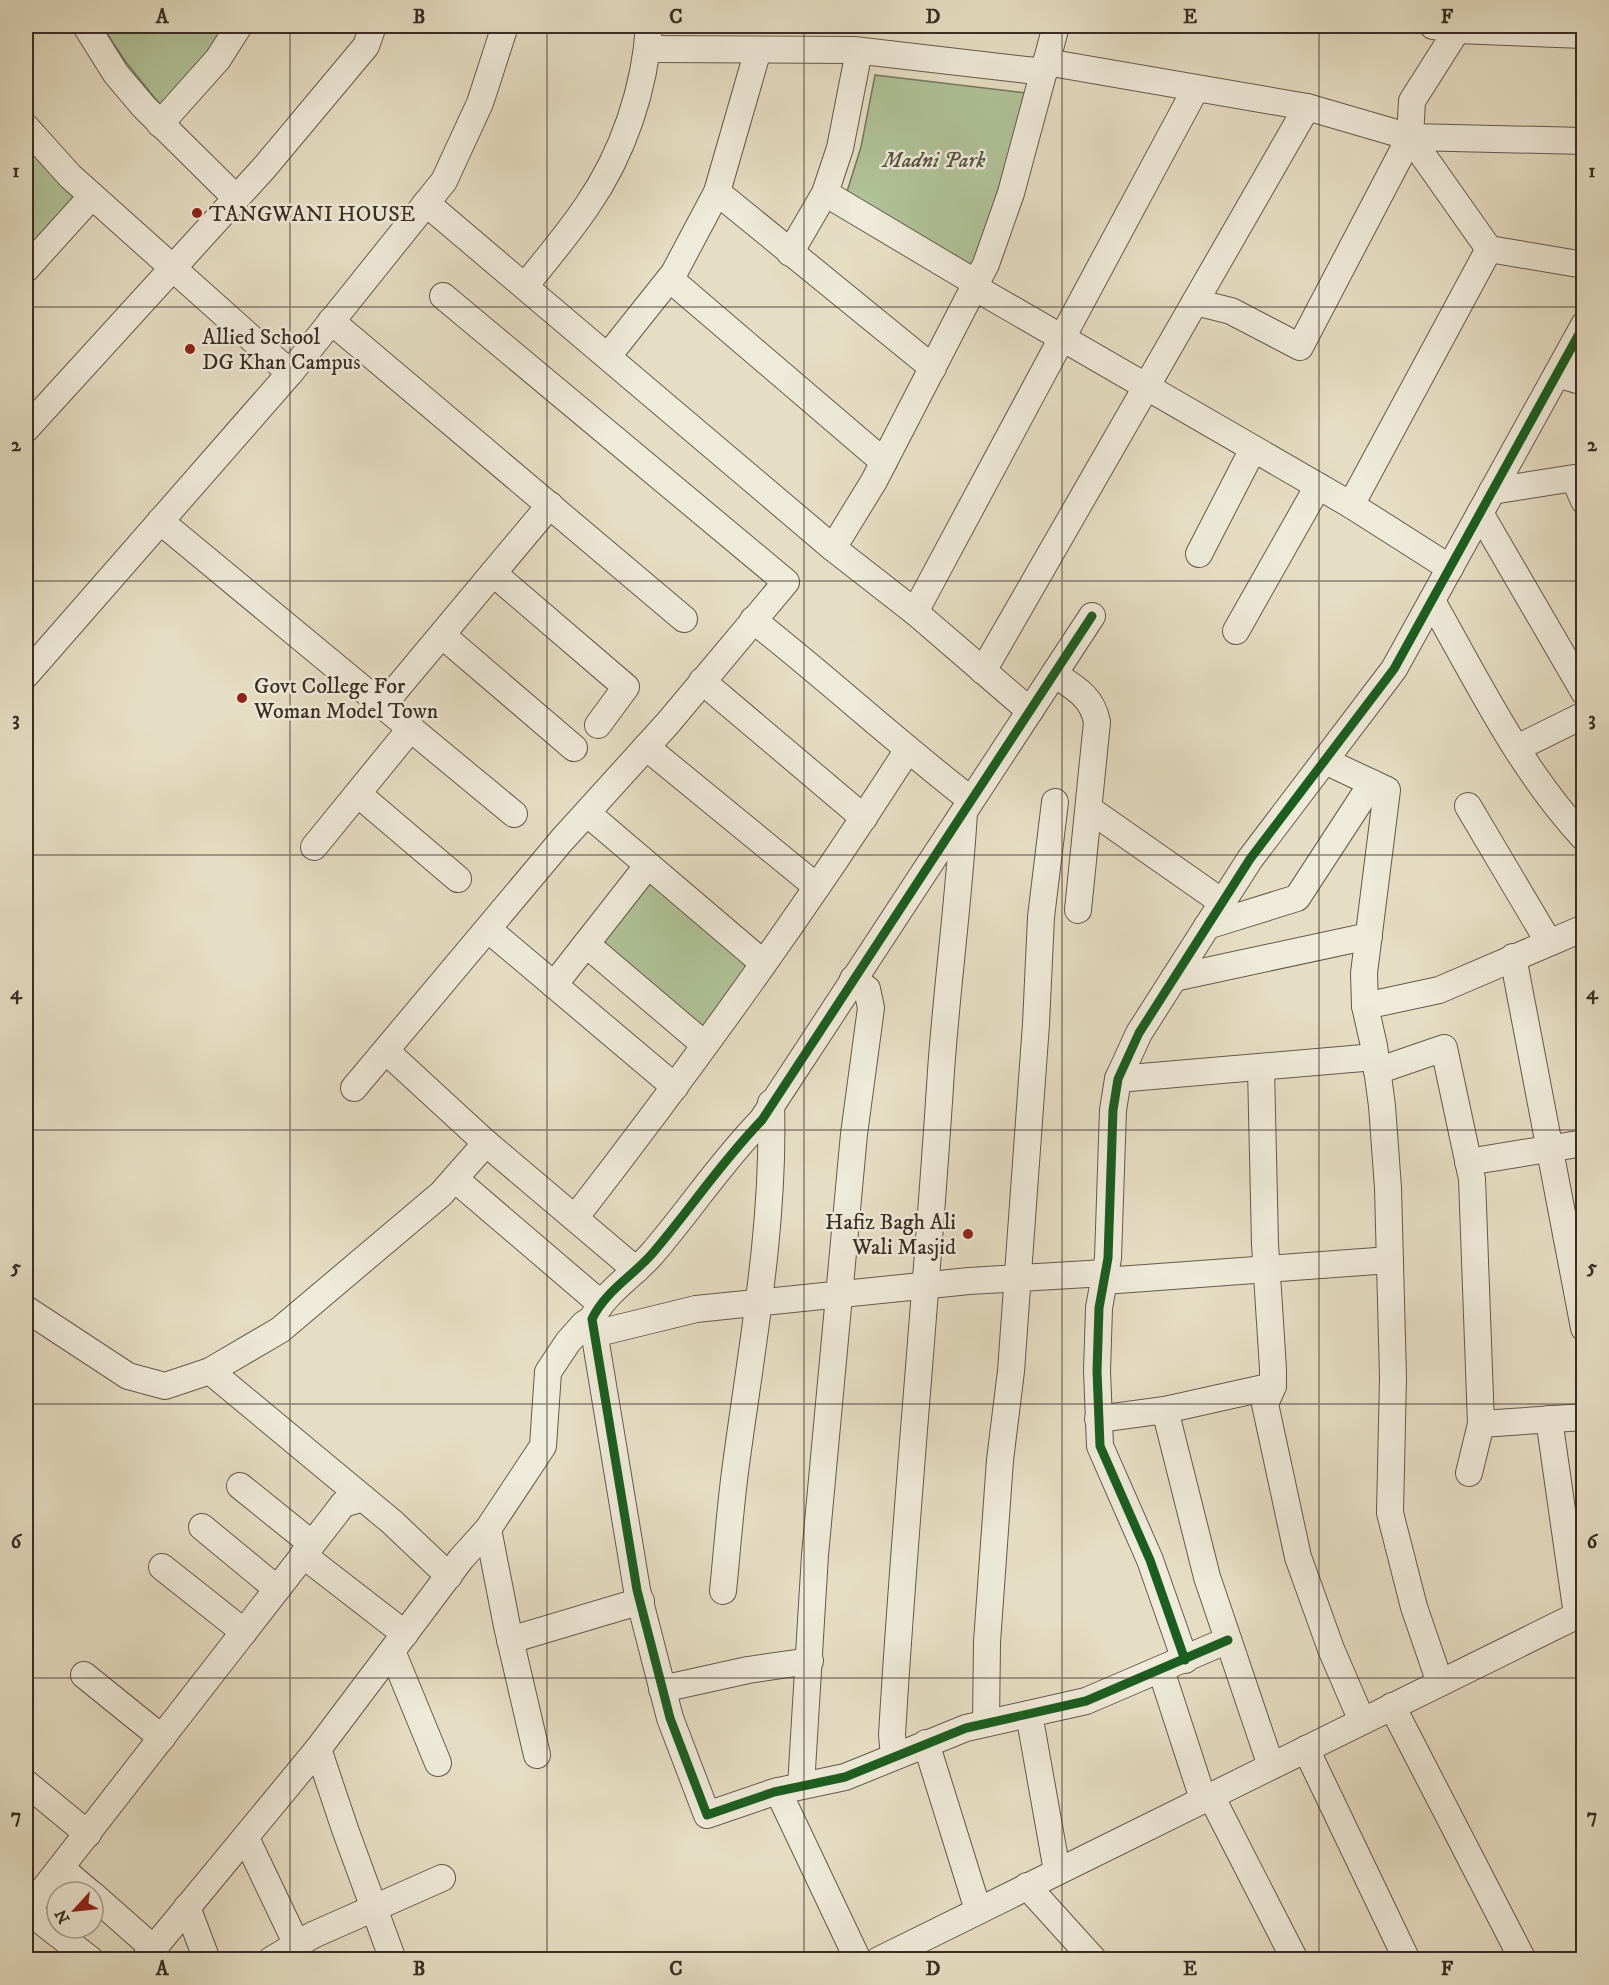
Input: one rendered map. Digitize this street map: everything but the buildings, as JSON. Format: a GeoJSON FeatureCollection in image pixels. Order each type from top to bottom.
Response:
{"type":"FeatureCollection","features":[{"type":"Feature","properties":{"kind":"street"},"geometry":{"type":"LineString","coordinates":[[86,26],[116,74],[160,124],[236,198]]}},
{"type":"Feature","properties":{"kind":"street"},"geometry":{"type":"LineString","coordinates":[[160,124],[218,58],[240,26]]}},
{"type":"Feature","properties":{"kind":"street"},"geometry":{"type":"LineString","coordinates":[[30,416],[236,198],[366,46],[373,26]]}},
{"type":"Feature","properties":{"kind":"street"},"geometry":{"type":"LineString","coordinates":[[26,675],[290,373],[444,181],[480,103],[505,26]]}},
{"type":"Feature","properties":{"kind":"street"},"geometry":{"type":"LineString","coordinates":[[833,548],[884,462],[986,264],[1011,193],[1056,26]]}},
{"type":"Feature","properties":{"kind":"street"},"geometry":{"type":"LineString","coordinates":[[1195,302],[1231,311],[1299,347],[1410,137],[1412,101],[1445,28],[1584,35]]}},
{"type":"Feature","properties":{"kind":"street"},"geometry":{"type":"LineString","coordinates":[[525,286],[588,206],[615,159],[636,103],[648,37],[758,50],[859,51],[1045,67],[1307,107],[1410,137],[1584,141]]}},
{"type":"Feature","properties":{"kind":"street"},"geometry":{"type":"LineString","coordinates":[[608,356],[670,279],[717,192],[738,127],[758,50]]}},
{"type":"Feature","properties":{"kind":"street"},"geometry":{"type":"LineString","coordinates":[[790,253],[825,193],[840,148],[859,51]]}},
{"type":"Feature","properties":{"kind":"street"},"geometry":{"type":"LineString","coordinates":[[915,612],[1195,90]]}},
{"type":"Feature","properties":{"kind":"street"},"geometry":{"type":"LineString","coordinates":[[983,671],[1307,107]]}},
{"type":"Feature","properties":{"kind":"street"},"geometry":{"type":"LineString","coordinates":[[26,127],[92,196],[290,373]]}},
{"type":"Feature","properties":{"kind":"street"},"geometry":{"type":"LineString","coordinates":[[1410,137],[1489,249],[1584,266]]}},
{"type":"Feature","properties":{"kind":"street"},"geometry":{"type":"LineString","coordinates":[[717,192],[933,368]]}},
{"type":"Feature","properties":{"kind":"street"},"geometry":{"type":"LineString","coordinates":[[825,193],[1061,339],[1351,505],[1450,568]]}},
{"type":"Feature","properties":{"kind":"street"},"geometry":{"type":"LineString","coordinates":[[26,269],[92,196]]}},
{"type":"Feature","properties":{"kind":"street"},"geometry":{"type":"LineString","coordinates":[[426,203],[833,548],[915,612],[1030,711]]}},
{"type":"Feature","properties":{"kind":"street"},"geometry":{"type":"LineString","coordinates":[[1351,505],[1489,249]]}},
{"type":"Feature","properties":{"kind":"street"},"geometry":{"type":"LineString","coordinates":[[670,279],[884,462]]}},
{"type":"Feature","properties":{"kind":"street"},"geometry":{"type":"LineString","coordinates":[[354,1088],[786,582],[443,296]]}},
{"type":"Feature","properties":{"kind":"street"},"geometry":{"type":"LineString","coordinates":[[331,321],[684,619]]}},
{"type":"Feature","properties":{"kind":"street"},"geometry":{"type":"LineString","coordinates":[[1185,1660],[1143,1541],[1100,1446],[1099,1318],[1104,1277],[1113,1110],[1118,1079],[1139,1033],[1250,859],[1394,669],[1584,325]]}},
{"type":"Feature","properties":{"kind":"street"},"geometry":{"type":"LineString","coordinates":[[1557,374],[1584,382]]}},
{"type":"Feature","properties":{"kind":"street"},"geometry":{"type":"LineString","coordinates":[[1199,554],[1253,449]]}},
{"type":"Feature","properties":{"kind":"street"},"geometry":{"type":"LineString","coordinates":[[1486,502],[1574,478],[1584,501]]}},
{"type":"Feature","properties":{"kind":"street"},"geometry":{"type":"LineString","coordinates":[[1236,631],[1318,486]]}},
{"type":"Feature","properties":{"kind":"street"},"geometry":{"type":"LineString","coordinates":[[1486,502],[1584,692]]}},
{"type":"Feature","properties":{"kind":"street"},"geometry":{"type":"LineString","coordinates":[[383,705],[550,506]]}},
{"type":"Feature","properties":{"kind":"street"},"geometry":{"type":"LineString","coordinates":[[160,521],[514,814]]}},
{"type":"Feature","properties":{"kind":"street"},"geometry":{"type":"LineString","coordinates":[[494,573],[626,687],[598,725]]}},
{"type":"Feature","properties":{"kind":"street"},"geometry":{"type":"LineString","coordinates":[[1432,601],[1517,748],[1563,816],[1584,838]]}},
{"type":"Feature","properties":{"kind":"street"},"geometry":{"type":"LineString","coordinates":[[105,1908],[148,1954],[318,1749],[449,1576],[488,1529],[543,1446],[548,1372],[568,1342],[584,1324],[595,1318],[700,1196],[735,1147],[762,1120],[1092,616]]}},
{"type":"Feature","properties":{"kind":"street"},"geometry":{"type":"LineString","coordinates":[[753,620],[825,676],[967,806]]}},
{"type":"Feature","properties":{"kind":"street"},"geometry":{"type":"LineString","coordinates":[[442,635],[574,748]]}},
{"type":"Feature","properties":{"kind":"street"},"geometry":{"type":"LineString","coordinates":[[1054,674],[1083,692],[1094,708],[1097,723],[1078,910]]}},
{"type":"Feature","properties":{"kind":"street"},"geometry":{"type":"LineString","coordinates":[[702,681],[864,818]]}},
{"type":"Feature","properties":{"kind":"street"},"geometry":{"type":"LineString","coordinates":[[1517,748],[1584,715]]}},
{"type":"Feature","properties":{"kind":"street"},"geometry":{"type":"LineString","coordinates":[[314,847],[411,728]]}},
{"type":"Feature","properties":{"kind":"street"},"geometry":{"type":"LineString","coordinates":[[646,747],[817,886]]}},
{"type":"Feature","properties":{"kind":"street"},"geometry":{"type":"LineString","coordinates":[[575,1218],[705,1045],[864,818],[907,751]]}},
{"type":"Feature","properties":{"kind":"street"},"geometry":{"type":"LineString","coordinates":[[1324,761],[1387,790],[1364,973],[1365,1006],[1376,1064],[1387,1176],[1394,1377],[1390,1513],[1414,1607],[1440,1683]]}},
{"type":"Feature","properties":{"kind":"street"},"geometry":{"type":"LineString","coordinates":[[1207,926],[1297,898],[1372,783]]}},
{"type":"Feature","properties":{"kind":"street"},"geometry":{"type":"LineString","coordinates":[[358,794],[458,879]]}},
{"type":"Feature","properties":{"kind":"street"},"geometry":{"type":"LineString","coordinates":[[986,1723],[990,1595],[1000,1460],[1011,1371],[1041,917],[1054,802]]}},
{"type":"Feature","properties":{"kind":"street"},"geometry":{"type":"LineString","coordinates":[[894,1756],[892,1735],[900,1590],[942,1070],[967,806]]}},
{"type":"Feature","properties":{"kind":"street"},"geometry":{"type":"LineString","coordinates":[[1468,806],[1548,941]]}},
{"type":"Feature","properties":{"kind":"street"},"geometry":{"type":"LineString","coordinates":[[1089,809],[1222,902]]}},
{"type":"Feature","properties":{"kind":"street"},"geometry":{"type":"LineString","coordinates":[[587,813],[762,962]]}},
{"type":"Feature","properties":{"kind":"street"},"geometry":{"type":"LineString","coordinates":[[554,985],[648,865]]}},
{"type":"Feature","properties":{"kind":"street"},"geometry":{"type":"LineString","coordinates":[[1365,1006],[1439,990],[1548,941],[1584,928]]}},
{"type":"Feature","properties":{"kind":"street"},"geometry":{"type":"LineString","coordinates":[[489,930],[675,1087]]}},
{"type":"Feature","properties":{"kind":"street"},"geometry":{"type":"LineString","coordinates":[[1174,978],[1369,936]]}},
{"type":"Feature","properties":{"kind":"street"},"geometry":{"type":"LineString","coordinates":[[586,944],[705,1045]]}},
{"type":"Feature","properties":{"kind":"street"},"geometry":{"type":"LineString","coordinates":[[1514,957],[1584,1328]]}},
{"type":"Feature","properties":{"kind":"street"},"geometry":{"type":"LineString","coordinates":[[853,979],[867,989],[871,1008],[854,1134],[815,1555],[810,1661],[790,1789],[858,1959]]}},
{"type":"Feature","properties":{"kind":"street"},"geometry":{"type":"LineString","coordinates":[[1118,1079],[1261,1068],[1376,1064],[1444,1048],[1468,1162],[1475,1238],[1482,1424],[1469,1473]]}},
{"type":"Feature","properties":{"kind":"street"},"geometry":{"type":"LineString","coordinates":[[386,1051],[486,1143],[636,1270]]}},
{"type":"Feature","properties":{"kind":"street"},"geometry":{"type":"LineString","coordinates":[[1261,1068],[1272,1386],[1265,1404],[1298,1557],[1331,1649],[1362,1721]]}},
{"type":"Feature","properties":{"kind":"street"},"geometry":{"type":"LineString","coordinates":[[723,1591],[735,1473],[758,1303],[772,1146],[771,1103]]}},
{"type":"Feature","properties":{"kind":"street"},"geometry":{"type":"LineString","coordinates":[[26,1309],[128,1376],[165,1386],[210,1371],[280,1330],[441,1194],[486,1143]]}},
{"type":"Feature","properties":{"kind":"street"},"geometry":{"type":"LineString","coordinates":[[1468,1162],[1584,1143]]}},
{"type":"Feature","properties":{"kind":"street"},"geometry":{"type":"LineString","coordinates":[[455,1179],[595,1318],[641,1601],[662,1689],[685,1760],[707,1815],[790,1789],[845,1777],[966,1728],[1086,1701],[1228,1640]]}},
{"type":"Feature","properties":{"kind":"street"},"geometry":{"type":"LineString","coordinates":[[595,1318],[1016,1277],[1104,1277],[1267,1270],[1390,1260]]}},
{"type":"Feature","properties":{"kind":"street"},"geometry":{"type":"LineString","coordinates":[[210,1371],[363,1498],[449,1576]]}},
{"type":"Feature","properties":{"kind":"street"},"geometry":{"type":"LineString","coordinates":[[1098,1419],[1165,1410],[1272,1386]]}},
{"type":"Feature","properties":{"kind":"street"},"geometry":{"type":"LineString","coordinates":[[1165,1410],[1207,1577],[1271,1766]]}},
{"type":"Feature","properties":{"kind":"street"},"geometry":{"type":"LineString","coordinates":[[1482,1424],[1584,1417]]}},
{"type":"Feature","properties":{"kind":"street"},"geometry":{"type":"LineString","coordinates":[[879,1959],[1580,1613],[1550,1419]]}},
{"type":"Feature","properties":{"kind":"street"},"geometry":{"type":"LineString","coordinates":[[240,1486],[308,1550],[398,1643],[438,1763]]}},
{"type":"Feature","properties":{"kind":"street"},"geometry":{"type":"LineString","coordinates":[[91,1959],[27,1908],[62,1868],[344,1504],[363,1498]]}},
{"type":"Feature","properties":{"kind":"street"},"geometry":{"type":"LineString","coordinates":[[202,1527],[277,1589]]}},
{"type":"Feature","properties":{"kind":"street"},"geometry":{"type":"LineString","coordinates":[[488,1529],[510,1640],[537,1755]]}},
{"type":"Feature","properties":{"kind":"street"},"geometry":{"type":"LineString","coordinates":[[162,1567],[244,1632]]}},
{"type":"Feature","properties":{"kind":"street"},"geometry":{"type":"LineString","coordinates":[[510,1640],[641,1601]]}},
{"type":"Feature","properties":{"kind":"street"},"geometry":{"type":"LineString","coordinates":[[662,1689],[748,1670],[810,1661]]}},
{"type":"Feature","properties":{"kind":"street"},"geometry":{"type":"LineString","coordinates":[[1161,1670],[1207,1798],[1295,1959]]}},
{"type":"Feature","properties":{"kind":"street"},"geometry":{"type":"LineString","coordinates":[[84,1676],[162,1738]]}},
{"type":"Feature","properties":{"kind":"street"},"geometry":{"type":"LineString","coordinates":[[1392,1706],[1523,1959]]}},
{"type":"Feature","properties":{"kind":"street"},"geometry":{"type":"LineString","coordinates":[[1029,1714],[1057,1871]]}},
{"type":"Feature","properties":{"kind":"street"},"geometry":{"type":"LineString","coordinates":[[926,1743],[978,1910]]}},
{"type":"Feature","properties":{"kind":"street"},"geometry":{"type":"LineString","coordinates":[[318,1749],[393,1959]]}},
{"type":"Feature","properties":{"kind":"street"},"geometry":{"type":"LineString","coordinates":[[1306,1749],[1407,1959]]}},
{"type":"Feature","properties":{"kind":"street"},"geometry":{"type":"LineString","coordinates":[[26,1783],[88,1834]]}},
{"type":"Feature","properties":{"kind":"street"},"geometry":{"type":"LineString","coordinates":[[246,1838],[297,1945]]}},
{"type":"Feature","properties":{"kind":"street"},"geometry":{"type":"LineString","coordinates":[[62,1868],[76,1880]]}},
{"type":"Feature","properties":{"kind":"street"},"geometry":{"type":"LineString","coordinates":[[271,1959],[374,1908],[442,1878]]}},
{"type":"Feature","properties":{"kind":"street"},"geometry":{"type":"LineString","coordinates":[[1027,1886],[1094,1959]]}},
{"type":"Feature","properties":{"kind":"street"},"geometry":{"type":"LineString","coordinates":[[187,1907],[207,1959]]}},
{"type":"Feature","properties":{"kind":"green space"},"geometry":{"type":"Polygon","coordinates":[[[102,26],[230,26],[162,107],[125,61],[102,26]]]}},
{"type":"Feature","properties":{"kind":"green space","name":"Madni Park"},"geometry":{"type":"Polygon","coordinates":[[[875,75],[1026,93],[991,234],[976,270],[845,198],[861,147],[875,75]]]}},
{"type":"Feature","properties":{"kind":"green space"},"geometry":{"type":"Polygon","coordinates":[[[26,143],[75,199],[26,252],[26,143]]]}},
{"type":"Feature","properties":{"kind":"green space"},"geometry":{"type":"Polygon","coordinates":[[[649,878],[753,962],[701,1034],[596,942],[649,878]]]}},
{"type":"Feature","properties":{"kind":"cycle path"},"geometry":{"type":"LineString","coordinates":[[1185,1660],[1150,1560],[1100,1446],[1097,1371],[1099,1308],[1108,1258],[1113,1110],[1118,1079],[1139,1033],[1250,859],[1394,669],[1584,325]]}},
{"type":"Feature","properties":{"kind":"cycle path"},"geometry":{"type":"LineString","coordinates":[[1092,616],[762,1120],[651,1255],[611,1293],[597,1309],[592,1319],[637,1590],[670,1718],[707,1815],[774,1792],[845,1777],[966,1728],[1086,1701],[1228,1640]]}},
{"type":"Feature","properties":{"kind":"place","name":"TANGWANI HOUSE"},"geometry":{"type":"Point","coordinates":[197,213]}},
{"type":"Feature","properties":{"kind":"place","name":"Allied School DG Khan Campus"},"geometry":{"type":"Point","coordinates":[190,349]}},
{"type":"Feature","properties":{"kind":"place","name":"Govt College For Woman Model Town"},"geometry":{"type":"Point","coordinates":[242,698]}},
{"type":"Feature","properties":{"kind":"place","name":"Hafiz Bagh Ali Wali Masjid"},"geometry":{"type":"Point","coordinates":[968,1234]}}]}
